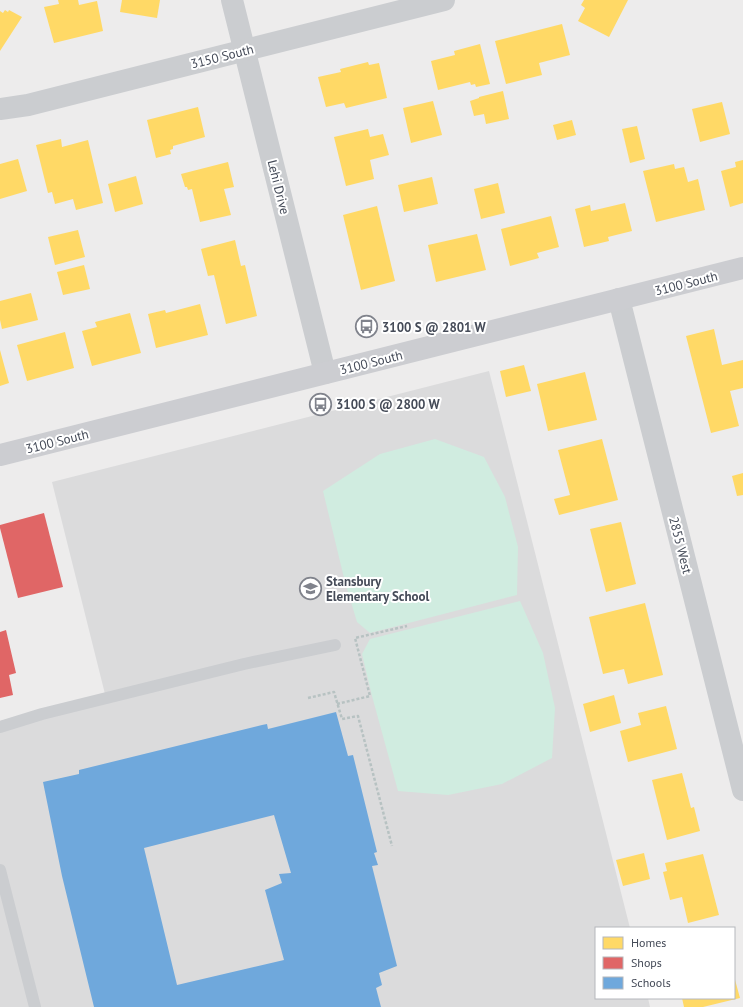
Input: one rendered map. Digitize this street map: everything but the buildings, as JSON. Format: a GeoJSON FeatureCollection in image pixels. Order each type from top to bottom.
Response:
{"type":"FeatureCollection","features":[{"type":"Feature","properties":{"kind":"main road","name":"3100 South"},"geometry":{"type":"LineString","coordinates":[[0,455],[743,268]]}},
{"type":"Feature","properties":{"kind":"street","name":"Lehi Drive"},"geometry":{"type":"LineString","coordinates":[[232,0],[325,373]]}},
{"type":"Feature","properties":{"kind":"street","name":"3150 South"},"geometry":{"type":"LineString","coordinates":[[0,109],[28,105],[444,0]]}},
{"type":"Feature","properties":{"kind":"street","name":"2855 West"},"geometry":{"type":"LineString","coordinates":[[619,299],[743,790]]}},
{"type":"Feature","properties":{"kind":"lane"},"geometry":{"type":"LineString","coordinates":[[0,727],[50,712],[244,664],[335,645]]}},
{"type":"Feature","properties":{"kind":"lane"},"geometry":{"type":"LineString","coordinates":[[0,870],[35,1007]]}},
{"type":"Feature","properties":{"kind":"path"},"geometry":{"type":"LineString","coordinates":[[337,704],[370,696],[356,638],[408,626]]}},
{"type":"Feature","properties":{"kind":"path"},"geometry":{"type":"LineString","coordinates":[[308,698],[334,692],[342,719],[358,716],[392,846]]}},
{"type":"Feature","properties":{"kind":"shaded area","name":"Stansbury Elementary School"},"geometry":{"type":"Polygon","coordinates":[[[489,371],[630,927],[595,927],[595,999],[648,999],[650,1007],[0,1007],[0,721],[105,694],[52,482],[489,371]]]}},
{"type":"Feature","properties":{"kind":"green space"},"geometry":{"type":"Polygon","coordinates":[[[435,439],[484,457],[505,497],[518,547],[517,595],[370,633],[357,622],[345,582],[323,491],[380,454],[435,439]]]}},
{"type":"Feature","properties":{"kind":"green space"},"geometry":{"type":"Polygon","coordinates":[[[520,601],[543,653],[555,708],[552,758],[502,784],[448,795],[398,791],[362,654],[370,639],[520,601]]]}},
{"type":"Feature","properties":{"kind":"place","name":"3100 S @ 2801 W"},"geometry":{"type":"Point","coordinates":[366,327]}},
{"type":"Feature","properties":{"kind":"place","name":"3100 S @ 2800 W"},"geometry":{"type":"Point","coordinates":[320,404]}},
{"type":"Feature","properties":{"kind":"place","name":"Stansbury Elementary School"},"geometry":{"type":"Point","coordinates":[311,588]}}]}
